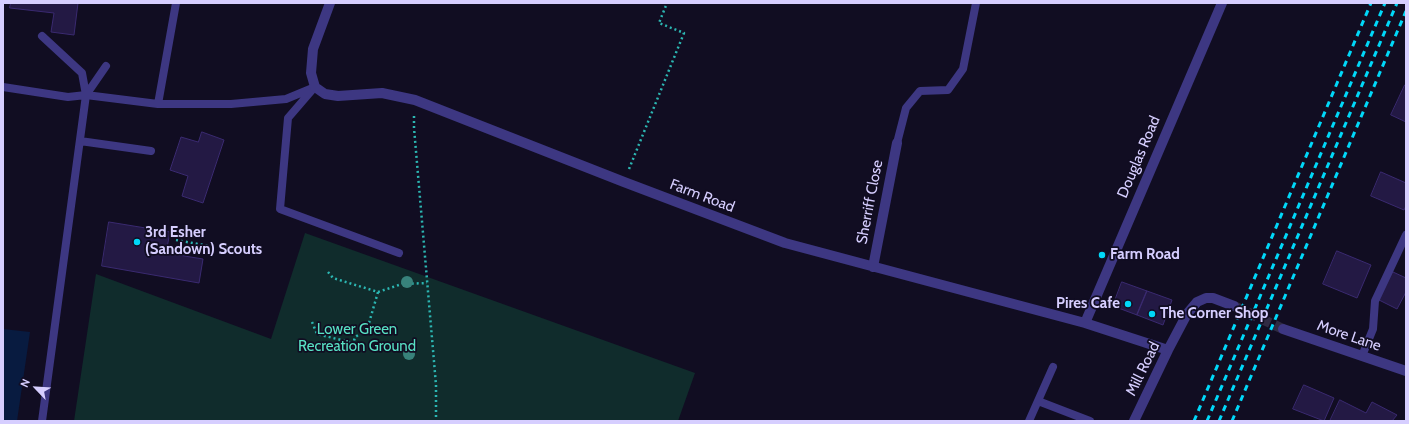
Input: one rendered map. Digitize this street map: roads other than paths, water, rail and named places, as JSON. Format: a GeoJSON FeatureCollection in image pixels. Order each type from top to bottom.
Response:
{"type":"FeatureCollection","features":[{"type":"Feature","properties":{"kind":"street"},"geometry":{"type":"LineString","coordinates":[[315,87],[311,73],[313,49],[330,3]]}},
{"type":"Feature","properties":{"kind":"street","name":"Douglas Road"},"geometry":{"type":"LineString","coordinates":[[1085,323],[1222,3]]}},
{"type":"Feature","properties":{"kind":"street","name":"Farm Road"},"geometry":{"type":"LineString","coordinates":[[315,87],[325,94],[338,96],[382,93],[415,100],[785,243],[1085,323],[1168,350]]}},
{"type":"Feature","properties":{"kind":"street","name":"Sherriff Close"},"geometry":{"type":"LineString","coordinates":[[873,267],[897,143]]}},
{"type":"Feature","properties":{"kind":"street","name":"Mill Road"},"geometry":{"type":"LineString","coordinates":[[1134,421],[1187,314],[1197,302],[1206,298],[1213,298],[1234,306]]}},
{"type":"Feature","properties":{"kind":"street","name":"More Lane"},"geometry":{"type":"LineString","coordinates":[[1283,329],[1406,371]]}},
{"type":"Feature","properties":{"kind":"lane"},"geometry":{"type":"LineString","coordinates":[[158,104],[176,3]]}},
{"type":"Feature","properties":{"kind":"lane"},"geometry":{"type":"LineString","coordinates":[[897,143],[906,108],[920,91],[948,90],[963,69],[976,3]]}},
{"type":"Feature","properties":{"kind":"lane"},"geometry":{"type":"LineString","coordinates":[[42,36],[82,73],[86,95],[42,421]]}},
{"type":"Feature","properties":{"kind":"lane"},"geometry":{"type":"LineString","coordinates":[[86,95],[106,66]]}},
{"type":"Feature","properties":{"kind":"lane"},"geometry":{"type":"LineString","coordinates":[[3,87],[68,97],[86,95],[158,104],[232,104],[286,99],[315,87]]}},
{"type":"Feature","properties":{"kind":"lane"},"geometry":{"type":"LineString","coordinates":[[315,87],[288,118],[280,209],[399,253]]}},
{"type":"Feature","properties":{"kind":"lane"},"geometry":{"type":"LineString","coordinates":[[80,141],[151,152]]}},
{"type":"Feature","properties":{"kind":"lane"},"geometry":{"type":"LineString","coordinates":[[1362,356],[1373,329],[1375,301],[1406,235]]}},
{"type":"Feature","properties":{"kind":"lane"},"geometry":{"type":"LineString","coordinates":[[1029,421],[1053,366]]}},
{"type":"Feature","properties":{"kind":"lane"},"geometry":{"type":"LineString","coordinates":[[1038,401],[1090,421]]}},
{"type":"Feature","properties":{"kind":"water"},"geometry":{"type":"Polygon","coordinates":[[[3,329],[30,332],[17,421],[3,421],[3,329]]]}},
{"type":"Feature","properties":{"kind":"tunnel"},"geometry":{"type":"LineString","coordinates":[[1234,306],[1283,329]]}},
{"type":"Feature","properties":{"kind":"railway"},"geometry":{"type":"LineString","coordinates":[[1194,421],[1371,3]]}},
{"type":"Feature","properties":{"kind":"railway"},"geometry":{"type":"LineString","coordinates":[[1207,421],[1385,3]]}},
{"type":"Feature","properties":{"kind":"railway"},"geometry":{"type":"LineString","coordinates":[[1219,421],[1397,3]]}},
{"type":"Feature","properties":{"kind":"railway"},"geometry":{"type":"LineString","coordinates":[[1232,421],[1406,11]]}},
{"type":"Feature","properties":{"kind":"place","name":"3rd Esher (Sandown) Scouts"},"geometry":{"type":"Point","coordinates":[137,242]}},
{"type":"Feature","properties":{"kind":"place","name":"Farm Road"},"geometry":{"type":"Point","coordinates":[1102,255]}},
{"type":"Feature","properties":{"kind":"place","name":"Pires Cafe"},"geometry":{"type":"Point","coordinates":[1128,304]}},
{"type":"Feature","properties":{"kind":"place","name":"The Corner Shop"},"geometry":{"type":"Point","coordinates":[1152,314]}},
{"type":"Feature","properties":{"kind":"park label","name":"Lower Green Recreation Ground"},"geometry":{"type":"Point","coordinates":[357,338]}}]}
